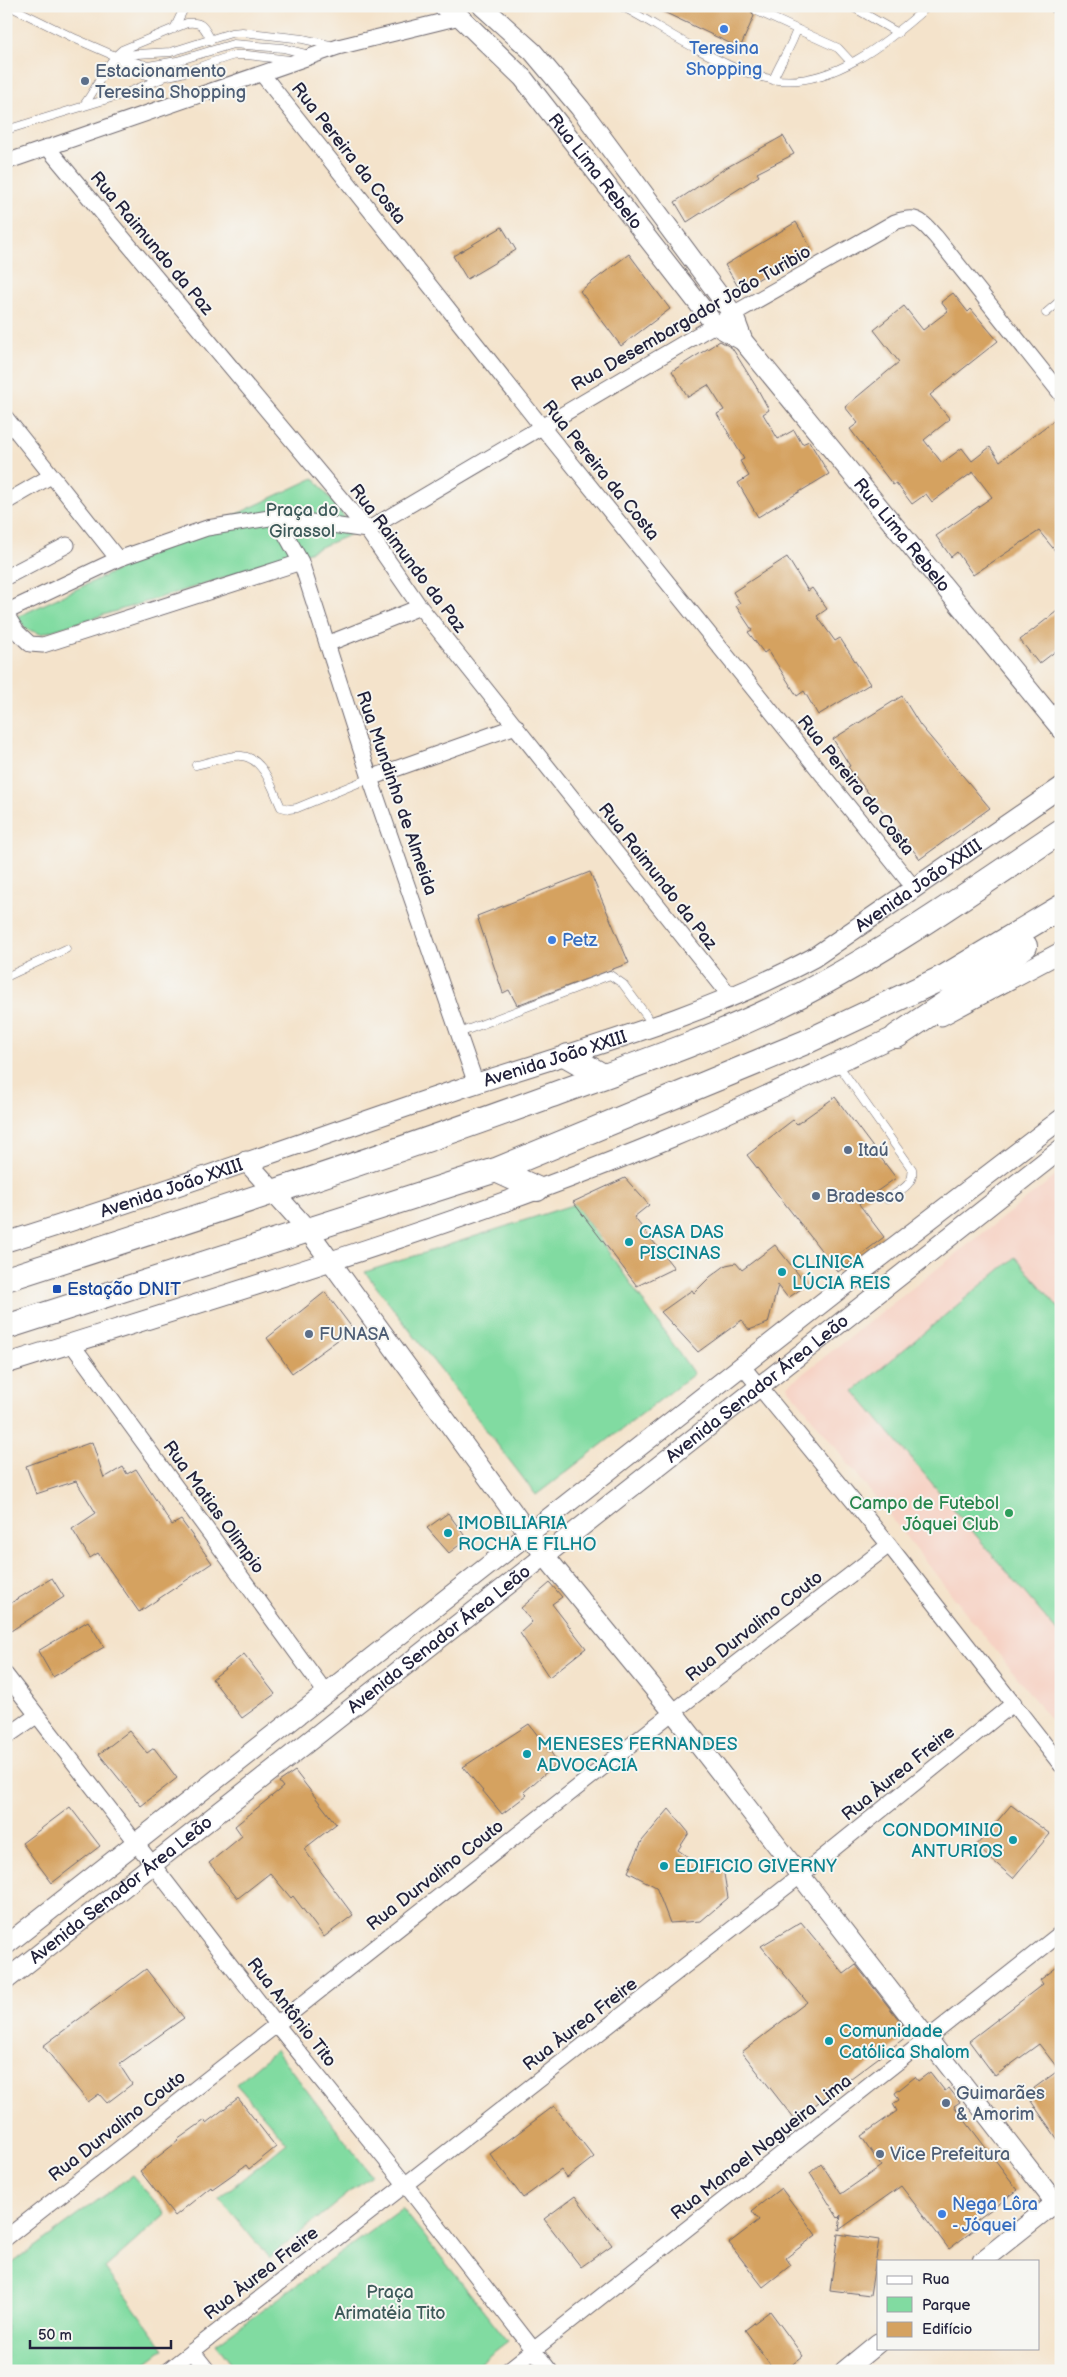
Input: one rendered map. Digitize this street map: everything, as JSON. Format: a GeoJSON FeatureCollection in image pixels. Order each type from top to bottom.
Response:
{"type":"FeatureCollection","features":[{"type":"Feature","properties":{"kind":"main road","name":"Avenida João XXIII"},"geometry":{"type":"LineString","coordinates":[[6,1279],[275,1192],[697,1041],[790,1000],[879,951],[1061,831]]}},
{"type":"Feature","properties":{"kind":"main road"},"geometry":{"type":"LineString","coordinates":[[897,1036],[952,999],[1038,936],[1061,907]]}},
{"type":"Feature","properties":{"kind":"main road"},"geometry":{"type":"LineString","coordinates":[[6,1327],[496,1170],[806,1042],[946,976],[1061,907]]}},
{"type":"Feature","properties":{"kind":"main road"},"geometry":{"type":"LineString","coordinates":[[568,1056],[603,1076]]}},
{"type":"Feature","properties":{"kind":"main road"},"geometry":{"type":"LineString","coordinates":[[496,1170],[537,1189]]}},
{"type":"Feature","properties":{"kind":"street","name":"Rua Lima Rebelo"},"geometry":{"type":"LineString","coordinates":[[443,6],[460,17],[523,78],[715,325],[743,341]]}},
{"type":"Feature","properties":{"kind":"street","name":"Rua Lima Rebelo"},"geometry":{"type":"LineString","coordinates":[[482,6],[534,52],[580,108],[733,314],[743,341],[1061,729]]}},
{"type":"Feature","properties":{"kind":"street"},"geometry":{"type":"LineString","coordinates":[[6,162],[338,47],[460,17]]}},
{"type":"Feature","properties":{"kind":"street","name":"Rua Pereira da Costa"},"geometry":{"type":"LineString","coordinates":[[262,74],[542,427],[914,888]]}},
{"type":"Feature","properties":{"kind":"street","name":"Rua Raimundo da Paz"},"geometry":{"type":"LineString","coordinates":[[48,147],[366,530],[420,607],[731,997]]}},
{"type":"Feature","properties":{"kind":"street","name":"Rua Desembargador João Turibio"},"geometry":{"type":"LineString","coordinates":[[366,530],[733,314],[895,222],[908,217],[916,218],[923,224],[1061,394]]}},
{"type":"Feature","properties":{"kind":"street"},"geometry":{"type":"LineString","coordinates":[[6,418],[118,559]]}},
{"type":"Feature","properties":{"kind":"street"},"geometry":{"type":"LineString","coordinates":[[6,502],[51,476]]}},
{"type":"Feature","properties":{"kind":"street"},"geometry":{"type":"LineString","coordinates":[[301,562],[43,644],[30,644],[18,632],[6,613],[118,559],[207,528],[276,517],[366,530]]}},
{"type":"Feature","properties":{"kind":"street","name":"Rua Mundinho de Almeida"},"geometry":{"type":"LineString","coordinates":[[276,517],[301,562],[370,778],[476,1084]]}},
{"type":"Feature","properties":{"kind":"street"},"geometry":{"type":"LineString","coordinates":[[6,577],[67,545]]}},
{"type":"Feature","properties":{"kind":"street"},"geometry":{"type":"LineString","coordinates":[[327,644],[420,607]]}},
{"type":"Feature","properties":{"kind":"street"},"geometry":{"type":"LineString","coordinates":[[370,778],[516,726]]}},
{"type":"Feature","properties":{"kind":"street","name":"Avenida João XXIII"},"geometry":{"type":"LineString","coordinates":[[7,1238],[476,1084],[568,1056],[654,1026],[770,981],[814,958],[1061,787]]}},
{"type":"Feature","properties":{"kind":"street"},"geometry":{"type":"LineString","coordinates":[[6,1364],[330,1260],[537,1189],[676,1136],[949,1013],[1061,952]]}},
{"type":"Feature","properties":{"kind":"street"},"geometry":{"type":"LineString","coordinates":[[1054,1124],[1061,1147]]}},
{"type":"Feature","properties":{"kind":"street","name":"Avenida Senador Área Leão"},"geometry":{"type":"LineString","coordinates":[[6,1945],[869,1266],[1054,1124]]}},
{"type":"Feature","properties":{"kind":"street","name":"Avenida Senador Área Leão"},"geometry":{"type":"LineString","coordinates":[[6,1980],[887,1287],[1061,1147]]}},
{"type":"Feature","properties":{"kind":"street"},"geometry":{"type":"LineString","coordinates":[[246,1161],[307,1229],[545,1556],[673,1712],[1059,2203],[983,2260]]}},
{"type":"Feature","properties":{"kind":"street"},"geometry":{"type":"LineString","coordinates":[[972,1187],[988,1207]]}},
{"type":"Feature","properties":{"kind":"street"},"geometry":{"type":"LineString","coordinates":[[869,1266],[887,1287]]}},
{"type":"Feature","properties":{"kind":"street","name":"Rua Matias Olimpio"},"geometry":{"type":"LineString","coordinates":[[71,1343],[326,1693]]}},
{"type":"Feature","properties":{"kind":"street"},"geometry":{"type":"LineString","coordinates":[[743,1367],[889,1545],[1061,1765]]}},
{"type":"Feature","properties":{"kind":"street","name":"Rua Durvalino Couto"},"geometry":{"type":"LineString","coordinates":[[6,2238],[673,1712],[889,1545]]}},
{"type":"Feature","properties":{"kind":"street","name":"Rua Antônio Tito"},"geometry":{"type":"LineString","coordinates":[[6,1675],[276,2024],[405,2184],[550,2371]]}},
{"type":"Feature","properties":{"kind":"street","name":"Rua Àurea Freire"},"geometry":{"type":"LineString","coordinates":[[167,2371],[801,1875],[1014,1703]]}},
{"type":"Feature","properties":{"kind":"street"},"geometry":{"type":"LineString","coordinates":[[6,1737],[36,1716]]}},
{"type":"Feature","properties":{"kind":"street","name":"Rua Manoel Nogueira Lima"},"geometry":{"type":"LineString","coordinates":[[507,2371],[1061,1933]]}},
{"type":"Feature","properties":{"kind":"street"},"geometry":{"type":"LineString","coordinates":[[844,2371],[877,2344]]}},
{"type":"Feature","properties":{"kind":"street"},"geometry":{"type":"LineString","coordinates":[[192,2351],[208,2371]]}},
{"type":"Feature","properties":{"kind":"lane"},"geometry":{"type":"LineString","coordinates":[[9,6],[115,56],[148,66],[159,65],[234,44],[246,43],[283,48],[314,56]]}},
{"type":"Feature","properties":{"kind":"lane"},"geometry":{"type":"LineString","coordinates":[[174,29],[184,6]]}},
{"type":"Feature","properties":{"kind":"lane"},"geometry":{"type":"LineString","coordinates":[[620,6],[646,18],[695,48],[758,77],[773,80],[810,78],[851,62],[898,33],[928,6]]}},
{"type":"Feature","properties":{"kind":"lane"},"geometry":{"type":"LineString","coordinates":[[851,6],[898,33]]}},
{"type":"Feature","properties":{"kind":"lane"},"geometry":{"type":"LineString","coordinates":[[1052,6],[1061,15]]}},
{"type":"Feature","properties":{"kind":"lane"},"geometry":{"type":"LineString","coordinates":[[757,11],[838,48],[851,62]]}},
{"type":"Feature","properties":{"kind":"lane"},"geometry":{"type":"LineString","coordinates":[[82,106],[92,94],[115,56],[122,50],[197,22],[202,24],[211,40]]}},
{"type":"Feature","properties":{"kind":"lane"},"geometry":{"type":"LineString","coordinates":[[773,80],[781,60],[791,46],[797,29]]}},
{"type":"Feature","properties":{"kind":"lane"},"geometry":{"type":"LineString","coordinates":[[115,56],[170,52],[231,33],[242,32],[303,39],[338,47]]}},
{"type":"Feature","properties":{"kind":"lane"},"geometry":{"type":"LineString","coordinates":[[6,130],[124,94],[163,78],[235,56],[246,54],[298,62]]}},
{"type":"Feature","properties":{"kind":"lane"},"geometry":{"type":"LineString","coordinates":[[115,56],[141,75],[163,78]]}},
{"type":"Feature","properties":{"kind":"lane"},"geometry":{"type":"LineString","coordinates":[[1046,313],[1061,300]]}},
{"type":"Feature","properties":{"kind":"lane"},"geometry":{"type":"LineString","coordinates":[[196,765],[242,755],[252,760],[265,773],[281,807],[289,809],[297,808],[370,778]]}},
{"type":"Feature","properties":{"kind":"lane"},"geometry":{"type":"LineString","coordinates":[[6,978],[66,949]]}},
{"type":"Feature","properties":{"kind":"lane"},"geometry":{"type":"LineString","coordinates":[[459,1033],[610,975],[623,984],[654,1026]]}},
{"type":"Feature","properties":{"kind":"lane"},"geometry":{"type":"LineString","coordinates":[[837,1063],[912,1169],[913,1177],[910,1183],[887,1198]]}},
{"type":"Feature","properties":{"kind":"shaded area"},"geometry":{"type":"Polygon","coordinates":[[[1061,1172],[1061,1733],[787,1386],[1061,1172]]]}},
{"type":"Feature","properties":{"kind":"green space","name":"Praça do Girassol"},"geometry":{"type":"Polygon","coordinates":[[[314,478],[356,532],[309,552],[41,634],[26,629],[17,617],[314,478]]]}},
{"type":"Feature","properties":{"kind":"green space"},"geometry":{"type":"Polygon","coordinates":[[[575,1204],[694,1374],[536,1495],[365,1272],[575,1204]]]}},
{"type":"Feature","properties":{"kind":"green space","name":"Campo de Futebol Jóquei Club"},"geometry":{"type":"Polygon","coordinates":[[[1015,1257],[1061,1310],[1061,1636],[854,1391],[1015,1257]]]}},
{"type":"Feature","properties":{"kind":"green space"},"geometry":{"type":"Polygon","coordinates":[[[276,2050],[371,2175],[269,2258],[219,2198],[287,2143],[236,2084],[276,2050]]]}},
{"type":"Feature","properties":{"kind":"green space"},"geometry":{"type":"Polygon","coordinates":[[[132,2175],[166,2214],[105,2268],[164,2349],[135,2371],[6,2371],[6,2268],[132,2175]]]}},
{"type":"Feature","properties":{"kind":"green space","name":"Praça Arimatéia Tito"},"geometry":{"type":"Polygon","coordinates":[[[402,2208],[508,2341],[469,2371],[237,2371],[216,2344],[402,2208]]]}},
{"type":"Feature","properties":{"kind":"building","name":"Teresina Shopping"},"geometry":{"type":"Polygon","coordinates":[[[651,6],[754,6],[751,11],[754,16],[740,48],[651,6]]]}},
{"type":"Feature","properties":{"kind":"building"},"geometry":{"type":"Polygon","coordinates":[[[783,136],[794,154],[757,173],[759,176],[687,222],[675,202],[724,169],[783,136]]]}},
{"type":"Feature","properties":{"kind":"building"},"geometry":{"type":"Polygon","coordinates":[[[796,222],[811,248],[740,290],[725,265],[796,222]]]}},
{"type":"Feature","properties":{"kind":"building"},"geometry":{"type":"Polygon","coordinates":[[[502,227],[516,250],[467,279],[453,256],[502,227]]]}},
{"type":"Feature","properties":{"kind":"building"},"geometry":{"type":"Polygon","coordinates":[[[629,254],[670,309],[621,346],[580,291],[629,254]]]}},
{"type":"Feature","properties":{"kind":"building"},"geometry":{"type":"Polygon","coordinates":[[[953,293],[968,312],[971,309],[998,341],[930,395],[950,419],[924,440],[942,463],[962,448],[972,461],[990,447],[1000,461],[1061,415],[1061,558],[1039,531],[973,575],[957,552],[951,557],[936,536],[992,497],[973,472],[932,502],[926,494],[912,504],[896,483],[893,485],[850,429],[858,423],[845,407],[899,362],[874,330],[904,306],[923,330],[948,311],[941,302],[953,293]]]}},
{"type":"Feature","properties":{"kind":"building"},"geometry":{"type":"Polygon","coordinates":[[[720,341],[732,348],[757,388],[769,410],[763,414],[778,439],[794,430],[802,444],[809,441],[829,474],[758,517],[738,483],[749,476],[740,461],[744,459],[717,414],[724,410],[708,385],[688,397],[672,371],[720,341]]]}},
{"type":"Feature","properties":{"kind":"building"},"geometry":{"type":"Polygon","coordinates":[[[787,557],[808,591],[812,588],[827,609],[817,616],[835,641],[840,638],[870,684],[818,715],[804,691],[797,696],[768,650],[764,653],[748,632],[752,630],[736,606],[740,603],[733,592],[787,557]]]}},
{"type":"Feature","properties":{"kind":"building"},"geometry":{"type":"Polygon","coordinates":[[[1061,608],[1061,647],[1039,664],[1020,640],[1061,608]]]}},
{"type":"Feature","properties":{"kind":"building"},"geometry":{"type":"Polygon","coordinates":[[[902,696],[920,725],[990,808],[920,859],[848,767],[850,766],[833,739],[902,696]]]}},
{"type":"Feature","properties":{"kind":"building","name":"Petz"},"geometry":{"type":"Polygon","coordinates":[[[590,872],[629,963],[517,1005],[509,990],[503,993],[477,916],[590,872]]]}},
{"type":"Feature","properties":{"kind":"building","name":"Bradesco"},"geometry":{"type":"Polygon","coordinates":[[[835,1097],[896,1178],[859,1204],[884,1237],[838,1272],[747,1155],[793,1120],[797,1124],[835,1097]]]}},
{"type":"Feature","properties":{"kind":"building","name":"CASA DAS PISCINAS"},"geometry":{"type":"Polygon","coordinates":[[[625,1178],[649,1205],[634,1217],[674,1268],[637,1286],[573,1202],[625,1178]]]}},
{"type":"Feature","properties":{"kind":"building"},"geometry":{"type":"Polygon","coordinates":[[[775,1245],[807,1285],[788,1298],[778,1285],[768,1323],[749,1330],[742,1320],[698,1352],[661,1312],[692,1290],[694,1293],[710,1277],[726,1265],[736,1263],[742,1270],[775,1245]]]}},
{"type":"Feature","properties":{"kind":"building","name":"FUNASA"},"geometry":{"type":"Polygon","coordinates":[[[325,1292],[353,1329],[292,1373],[267,1338],[325,1292]]]}},
{"type":"Feature","properties":{"kind":"building"},"geometry":{"type":"Polygon","coordinates":[[[92,1442],[104,1478],[123,1467],[127,1474],[136,1469],[172,1525],[181,1520],[212,1563],[139,1612],[98,1553],[90,1558],[72,1529],[96,1513],[76,1481],[36,1494],[26,1466],[92,1442]]]}},
{"type":"Feature","properties":{"kind":"building","name":"IMOBILIARIA ROCHA E FILHO"},"geometry":{"type":"Polygon","coordinates":[[[448,1513],[467,1539],[449,1553],[427,1528],[448,1513]]]}},
{"type":"Feature","properties":{"kind":"building"},"geometry":{"type":"Polygon","coordinates":[[[52,1578],[64,1597],[6,1634],[6,1606],[52,1578]]]}},
{"type":"Feature","properties":{"kind":"building"},"geometry":{"type":"Polygon","coordinates":[[[550,1583],[562,1597],[552,1604],[586,1648],[549,1677],[520,1633],[532,1622],[521,1608],[550,1583]]]}},
{"type":"Feature","properties":{"kind":"building"},"geometry":{"type":"Polygon","coordinates":[[[88,1621],[104,1647],[53,1677],[38,1651],[88,1621]]]}},
{"type":"Feature","properties":{"kind":"building"},"geometry":{"type":"Polygon","coordinates":[[[244,1654],[275,1694],[242,1718],[212,1679],[244,1654]]]}},
{"type":"Feature","properties":{"kind":"building"},"geometry":{"type":"Polygon","coordinates":[[[529,1724],[558,1762],[524,1792],[527,1795],[502,1814],[463,1767],[529,1724]]]}},
{"type":"Feature","properties":{"kind":"building"},"geometry":{"type":"Polygon","coordinates":[[[129,1731],[147,1753],[154,1748],[177,1778],[141,1806],[99,1754],[129,1731]]]}},
{"type":"Feature","properties":{"kind":"building"},"geometry":{"type":"Polygon","coordinates":[[[295,1771],[336,1824],[304,1849],[353,1915],[324,1937],[293,1896],[291,1898],[270,1873],[238,1898],[209,1863],[242,1836],[235,1826],[283,1787],[279,1782],[295,1771]]]}},
{"type":"Feature","properties":{"kind":"building","name":"CONDOMINIO ANTURIOS"},"geometry":{"type":"Polygon","coordinates":[[[1011,1805],[1050,1834],[1013,1878],[976,1846],[1011,1805]]]}},
{"type":"Feature","properties":{"kind":"building"},"geometry":{"type":"Polygon","coordinates":[[[70,1807],[100,1846],[52,1883],[22,1843],[70,1807]]]}},
{"type":"Feature","properties":{"kind":"building","name":"EDIFICIO GIVERNY"},"geometry":{"type":"Polygon","coordinates":[[[669,1809],[689,1833],[678,1850],[711,1873],[723,1868],[728,1898],[701,1921],[670,1923],[656,1887],[628,1872],[642,1841],[669,1809]]]}},
{"type":"Feature","properties":{"kind":"building","name":"Comunidade Católica Shalom"},"geometry":{"type":"Polygon","coordinates":[[[801,1922],[844,1974],[856,1965],[910,2034],[795,2120],[742,2052],[807,2002],[761,1946],[801,1922]]]}},
{"type":"Feature","properties":{"kind":"building"},"geometry":{"type":"Polygon","coordinates":[[[1061,1964],[1061,2144],[1026,2094],[1059,2070],[1039,2044],[995,2076],[969,2041],[1043,1984],[1040,1980],[1061,1964]]]}},
{"type":"Feature","properties":{"kind":"building"},"geometry":{"type":"Polygon","coordinates":[[[146,1969],[184,2018],[119,2064],[132,2084],[107,2103],[99,2094],[88,2102],[43,2046],[146,1969]]]}},
{"type":"Feature","properties":{"kind":"building"},"geometry":{"type":"Polygon","coordinates":[[[930,2072],[945,2091],[949,2088],[960,2102],[954,2106],[1018,2190],[970,2225],[974,2230],[949,2249],[901,2186],[839,2230],[841,2215],[838,2218],[810,2173],[821,2163],[841,2194],[881,2166],[861,2136],[897,2111],[893,2104],[899,2100],[895,2093],[915,2077],[918,2081],[930,2072]]]}},
{"type":"Feature","properties":{"kind":"building"},"geometry":{"type":"Polygon","coordinates":[[[238,2098],[276,2147],[249,2169],[246,2165],[212,2189],[211,2187],[175,2216],[140,2171],[177,2140],[205,2120],[206,2123],[238,2098]]]}},
{"type":"Feature","properties":{"kind":"building"},"geometry":{"type":"Polygon","coordinates":[[[554,2106],[594,2157],[567,2178],[561,2170],[523,2198],[490,2154],[554,2106]]]}},
{"type":"Feature","properties":{"kind":"building"},"geometry":{"type":"Polygon","coordinates":[[[781,2188],[816,2235],[786,2258],[791,2265],[763,2287],[729,2243],[759,2220],[752,2211],[781,2188]]]}},
{"type":"Feature","properties":{"kind":"building"},"geometry":{"type":"Polygon","coordinates":[[[575,2196],[612,2245],[581,2267],[544,2219],[575,2196]]]}},
{"type":"Feature","properties":{"kind":"building"},"geometry":{"type":"Polygon","coordinates":[[[838,2234],[879,2240],[870,2295],[830,2290],[838,2234]]]}},
{"type":"Feature","properties":{"kind":"building"},"geometry":{"type":"Polygon","coordinates":[[[770,2311],[803,2356],[784,2371],[775,2371],[745,2330],[770,2311]]]}},
{"type":"Feature","properties":{"kind":"place","name":"Teresina Shopping"},"geometry":{"type":"Point","coordinates":[724,29]}},
{"type":"Feature","properties":{"kind":"place","name":"Estacionamento Teresina Shopping"},"geometry":{"type":"Point","coordinates":[85,81]}},
{"type":"Feature","properties":{"kind":"place","name":"Petz"},"geometry":{"type":"Point","coordinates":[552,940]}},
{"type":"Feature","properties":{"kind":"place","name":"Itaú"},"geometry":{"type":"Point","coordinates":[848,1150]}},
{"type":"Feature","properties":{"kind":"place","name":"Bradesco"},"geometry":{"type":"Point","coordinates":[816,1196]}},
{"type":"Feature","properties":{"kind":"place","name":"CASA DAS PISCINAS"},"geometry":{"type":"Point","coordinates":[629,1242]}},
{"type":"Feature","properties":{"kind":"place","name":"CLINICA LÚCIA REIS"},"geometry":{"type":"Point","coordinates":[782,1272]}},
{"type":"Feature","properties":{"kind":"place","name":"Estação DNIT"},"geometry":{"type":"Point","coordinates":[57,1289]}},
{"type":"Feature","properties":{"kind":"place","name":"FUNASA"},"geometry":{"type":"Point","coordinates":[309,1334]}},
{"type":"Feature","properties":{"kind":"place","name":"Campo de Futebol Jóquei Club"},"geometry":{"type":"Point","coordinates":[1009,1513]}},
{"type":"Feature","properties":{"kind":"place","name":"IMOBILIARIA ROCHA E FILHO"},"geometry":{"type":"Point","coordinates":[448,1533]}},
{"type":"Feature","properties":{"kind":"place","name":"MENESES FERNANDES ADVOCACIA"},"geometry":{"type":"Point","coordinates":[527,1754]}},
{"type":"Feature","properties":{"kind":"place","name":"CONDOMINIO ANTURIOS"},"geometry":{"type":"Point","coordinates":[1013,1840]}},
{"type":"Feature","properties":{"kind":"place","name":"EDIFICIO GIVERNY"},"geometry":{"type":"Point","coordinates":[664,1866]}},
{"type":"Feature","properties":{"kind":"place","name":"Comunidade Católica Shalom"},"geometry":{"type":"Point","coordinates":[829,2041]}},
{"type":"Feature","properties":{"kind":"place","name":"Guimarães & Amorim"},"geometry":{"type":"Point","coordinates":[946,2103]}},
{"type":"Feature","properties":{"kind":"place","name":"Vice Prefeitura"},"geometry":{"type":"Point","coordinates":[880,2154]}},
{"type":"Feature","properties":{"kind":"place","name":"Nega Lôra - Jóquei"},"geometry":{"type":"Point","coordinates":[942,2214]}}]}
